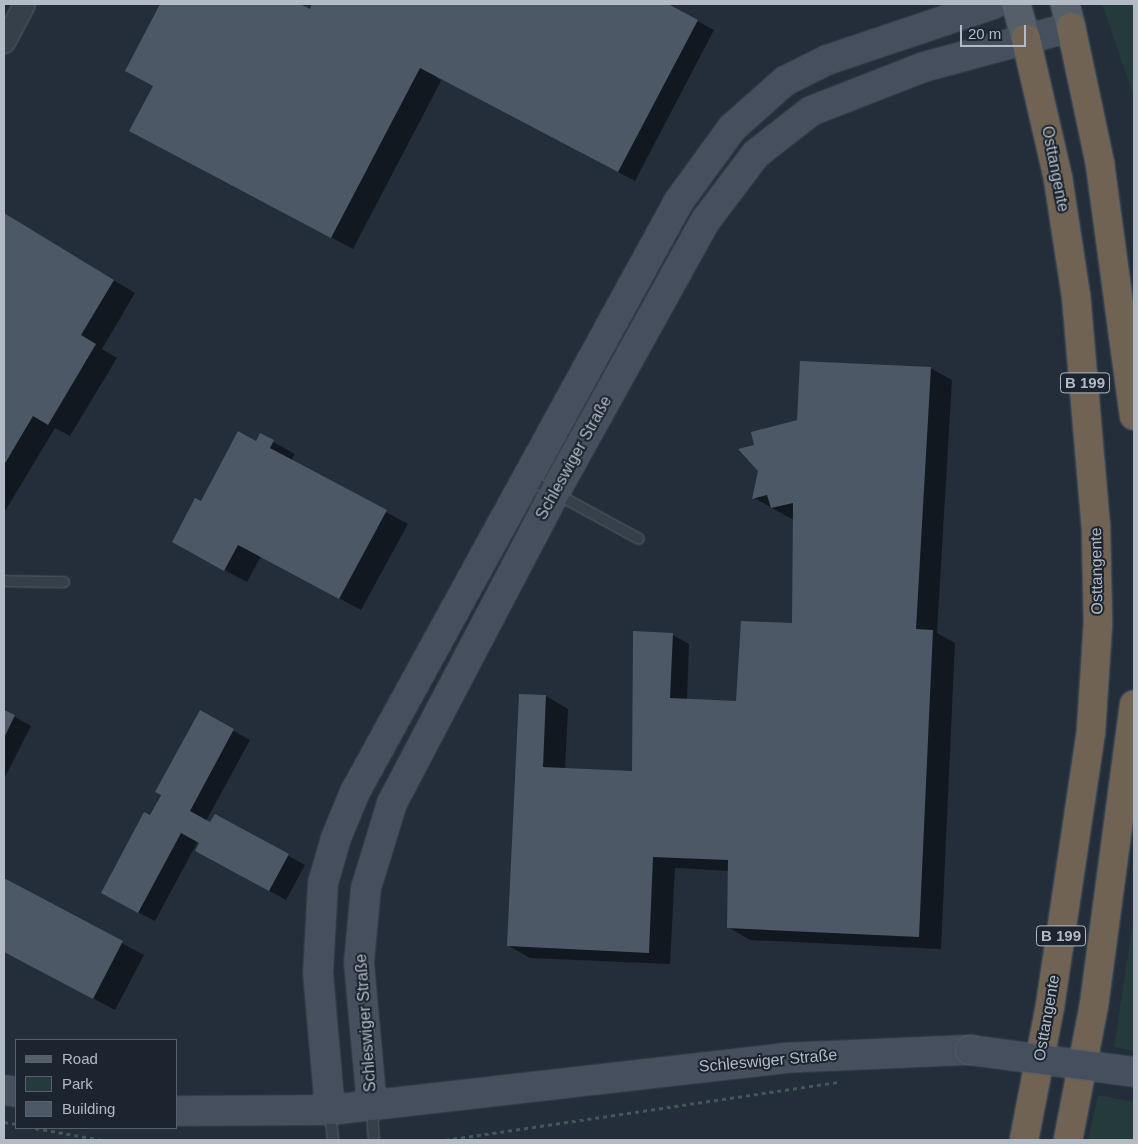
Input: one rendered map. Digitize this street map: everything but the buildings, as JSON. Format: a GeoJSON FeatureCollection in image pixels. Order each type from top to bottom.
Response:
{"type":"FeatureCollection","features":[{"type":"Feature","properties":{"kind":"highway","name":"B 199"},"geometry":{"type":"LineString","coordinates":[[1068,15],[1100,164],[1134,416]]}},
{"type":"Feature","properties":{"kind":"highway","name":"Osttangente"},"geometry":{"type":"LineString","coordinates":[[1024,1140],[1050,1006],[1090,741],[1098,624],[1096,528],[1076,296],[1058,178],[1026,39]]}},
{"type":"Feature","properties":{"kind":"highway","name":"B 199"},"geometry":{"type":"LineString","coordinates":[[1068,1140],[1094,1005],[1134,705]]}},
{"type":"Feature","properties":{"kind":"main road","name":"Schleswiger Straße"},"geometry":{"type":"LineString","coordinates":[[913,29],[948,4]]}},
{"type":"Feature","properties":{"kind":"main road","name":"Schleswiger Straße"},"geometry":{"type":"LineString","coordinates":[[330,1110],[318,972],[323,883],[336,838],[355,792],[529,479],[674,209],[732,128],[785,81],[913,29],[992,4]]}},
{"type":"Feature","properties":{"kind":"main road","name":"Osttangente"},"geometry":{"type":"LineString","coordinates":[[1016,4],[1026,39]]}},
{"type":"Feature","properties":{"kind":"main road","name":"Schleswiger Straße"},"geometry":{"type":"LineString","coordinates":[[372,1106],[359,962],[366,888],[377,844],[392,803],[555,492],[706,220],[756,154],[811,111],[849,93],[1026,39],[1068,15]]}},
{"type":"Feature","properties":{"kind":"main road","name":"Schleswiger Straße"},"geometry":{"type":"LineString","coordinates":[[178,1111],[330,1110],[784,1058],[970,1050],[1134,1072]]}},
{"type":"Feature","properties":{"kind":"street"},"geometry":{"type":"LineString","coordinates":[[4,42],[24,4]]}},
{"type":"Feature","properties":{"kind":"lane"},"geometry":{"type":"LineString","coordinates":[[529,479],[639,539]]}},
{"type":"Feature","properties":{"kind":"lane"},"geometry":{"type":"LineString","coordinates":[[4,581],[64,582]]}},
{"type":"Feature","properties":{"kind":"lane"},"geometry":{"type":"LineString","coordinates":[[372,1106],[374,1140]]}},
{"type":"Feature","properties":{"kind":"lane"},"geometry":{"type":"LineString","coordinates":[[330,1110],[333,1140]]}},
{"type":"Feature","properties":{"kind":"path"},"geometry":{"type":"LineString","coordinates":[[444,1140],[849,1081]]}},
{"type":"Feature","properties":{"kind":"path"},"geometry":{"type":"LineString","coordinates":[[41,1129],[102,1140]]}},
{"type":"Feature","properties":{"kind":"green space"},"geometry":{"type":"Polygon","coordinates":[[[1102,4],[1134,4],[1134,97],[1102,4]]]}},
{"type":"Feature","properties":{"kind":"green space"},"geometry":{"type":"Polygon","coordinates":[[[1134,916],[1134,1051],[1114,1047],[1134,916]]]}},
{"type":"Feature","properties":{"kind":"green space"},"geometry":{"type":"Polygon","coordinates":[[[1098,1095],[1134,1102],[1134,1140],[1088,1140],[1098,1095]]]}}]}
